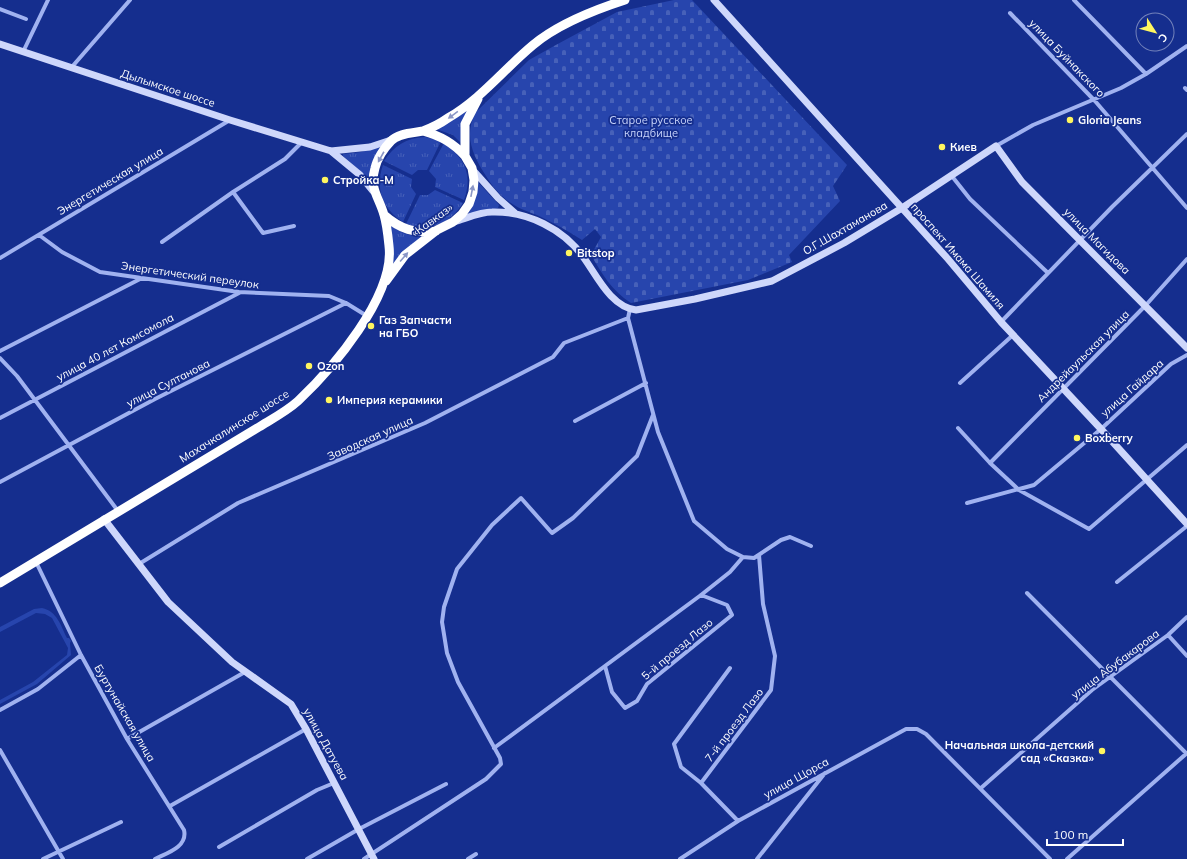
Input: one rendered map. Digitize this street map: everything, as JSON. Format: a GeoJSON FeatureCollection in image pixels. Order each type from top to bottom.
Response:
{"type":"FeatureCollection","features":[{"type":"Feature","properties":{"kind":"highway"},"geometry":{"type":"LineString","coordinates":[[392,140],[423,130],[448,118],[480,94],[534,44],[566,24],[607,6],[625,0]]}},
{"type":"Feature","properties":{"kind":"highway"},"geometry":{"type":"LineString","coordinates":[[465,156],[465,124],[480,94]]}},
{"type":"Feature","properties":{"kind":"highway"},"geometry":{"type":"LineString","coordinates":[[423,130],[445,138],[455,145],[465,156]]}},
{"type":"Feature","properties":{"kind":"highway","name":"Махачкалинское шоссе"},"geometry":{"type":"LineString","coordinates":[[0,583],[259,427],[297,401],[336,360],[356,336],[367,317],[381,288],[389,257],[384,215],[373,191],[375,168],[392,140]]}},
{"type":"Feature","properties":{"kind":"highway","name":"«Кавказ»"},"geometry":{"type":"LineString","coordinates":[[381,288],[405,254],[437,230],[453,222],[462,214],[471,198],[474,180],[472,168],[465,156]]}},
{"type":"Feature","properties":{"kind":"highway"},"geometry":{"type":"LineString","coordinates":[[384,215],[402,228],[414,232],[437,230]]}},
{"type":"Feature","properties":{"kind":"main road","name":"проспект Имама Шамиля"},"geometry":{"type":"LineString","coordinates":[[714,0],[948,259],[1001,322],[1101,429],[1187,525]]}},
{"type":"Feature","properties":{"kind":"main road","name":"Дылымское шоссе"},"geometry":{"type":"LineString","coordinates":[[0,44],[301,143],[331,151]]}},
{"type":"Feature","properties":{"kind":"main road"},"geometry":{"type":"LineString","coordinates":[[331,151],[370,147],[392,140]]}},
{"type":"Feature","properties":{"kind":"main road","name":"О.Г.Шахтаманова"},"geometry":{"type":"LineString","coordinates":[[630,309],[636,310],[695,299],[772,281],[844,243],[902,208],[996,146]]}},
{"type":"Feature","properties":{"kind":"main road","name":"улица Магидова"},"geometry":{"type":"LineString","coordinates":[[996,146],[1022,182],[1146,305],[1187,348]]}},
{"type":"Feature","properties":{"kind":"main road"},"geometry":{"type":"LineString","coordinates":[[331,151],[360,175],[373,191]]}},
{"type":"Feature","properties":{"kind":"main road"},"geometry":{"type":"LineString","coordinates":[[472,168],[498,198],[515,213]]}},
{"type":"Feature","properties":{"kind":"main road"},"geometry":{"type":"LineString","coordinates":[[453,222],[490,212],[515,213],[539,222],[558,232],[575,245],[603,286],[619,303],[630,309]]}},
{"type":"Feature","properties":{"kind":"main road","name":"улица Датуева"},"geometry":{"type":"LineString","coordinates":[[104,519],[168,602],[232,662],[291,704],[306,729],[373,857]]}},
{"type":"Feature","properties":{"kind":"street"},"geometry":{"type":"LineString","coordinates":[[23,52],[48,0]]}},
{"type":"Feature","properties":{"kind":"street"},"geometry":{"type":"LineString","coordinates":[[71,68],[130,0]]}},
{"type":"Feature","properties":{"kind":"street"},"geometry":{"type":"LineString","coordinates":[[1074,0],[1146,74]]}},
{"type":"Feature","properties":{"kind":"street"},"geometry":{"type":"LineString","coordinates":[[0,9],[26,19]]}},
{"type":"Feature","properties":{"kind":"street","name":"улица Буйнакского"},"geometry":{"type":"LineString","coordinates":[[1010,13],[1095,100],[1187,208]]}},
{"type":"Feature","properties":{"kind":"street","name":"О.Г.Шахтаманова"},"geometry":{"type":"LineString","coordinates":[[996,146],[1033,125],[1095,100],[1146,74],[1187,46]]}},
{"type":"Feature","properties":{"kind":"street","name":"Энергетическая улица"},"geometry":{"type":"LineString","coordinates":[[0,258],[230,120]]}},
{"type":"Feature","properties":{"kind":"street"},"geometry":{"type":"LineString","coordinates":[[1001,322],[1187,134]]}},
{"type":"Feature","properties":{"kind":"street"},"geometry":{"type":"LineString","coordinates":[[162,242],[233,192],[285,159],[301,143]]}},
{"type":"Feature","properties":{"kind":"street"},"geometry":{"type":"LineString","coordinates":[[951,175],[970,199],[1048,273]]}},
{"type":"Feature","properties":{"kind":"street"},"geometry":{"type":"LineString","coordinates":[[233,192],[263,233],[294,226]]}},
{"type":"Feature","properties":{"kind":"street","name":"Энергетический переулок"},"geometry":{"type":"LineString","coordinates":[[39,235],[62,252],[100,272],[239,292],[329,296],[346,303],[367,317]]}},
{"type":"Feature","properties":{"kind":"street","name":"Андрейаульская улица"},"geometry":{"type":"LineString","coordinates":[[990,463],[1146,305],[1187,259]]}},
{"type":"Feature","properties":{"kind":"street"},"geometry":{"type":"LineString","coordinates":[[0,351],[143,278]]}},
{"type":"Feature","properties":{"kind":"street","name":"улица 40 лет Комсомола"},"geometry":{"type":"LineString","coordinates":[[0,418],[239,292]]}},
{"type":"Feature","properties":{"kind":"street","name":"улица Султанова"},"geometry":{"type":"LineString","coordinates":[[0,482],[155,399],[346,303]]}},
{"type":"Feature","properties":{"kind":"street"},"geometry":{"type":"LineString","coordinates":[[630,309],[628,318],[646,383],[653,415],[694,521],[727,549],[743,557],[754,558],[781,540],[790,537],[811,546]]}},
{"type":"Feature","properties":{"kind":"street","name":"Заводская улица"},"geometry":{"type":"LineString","coordinates":[[138,564],[238,503],[426,423],[553,357],[564,343],[628,318]]}},
{"type":"Feature","properties":{"kind":"street"},"geometry":{"type":"LineString","coordinates":[[960,383],[1013,335]]}},
{"type":"Feature","properties":{"kind":"street","name":"улица Гайдара"},"geometry":{"type":"LineString","coordinates":[[968,503],[1034,485],[1101,429],[1171,364],[1187,355]]}},
{"type":"Feature","properties":{"kind":"street"},"geometry":{"type":"LineString","coordinates":[[0,358],[17,376],[118,511]]}},
{"type":"Feature","properties":{"kind":"street"},"geometry":{"type":"LineString","coordinates":[[575,421],[646,383]]}},
{"type":"Feature","properties":{"kind":"street"},"geometry":{"type":"LineString","coordinates":[[364,859],[373,857],[486,779],[501,764],[500,758],[458,682],[447,653],[442,622],[444,607],[457,569],[492,525],[521,498],[552,533],[572,518],[637,456],[653,415]]}},
{"type":"Feature","properties":{"kind":"street"},"geometry":{"type":"LineString","coordinates":[[958,428],[990,463],[1019,490],[1089,529],[1187,445]]}},
{"type":"Feature","properties":{"kind":"street"},"geometry":{"type":"LineString","coordinates":[[1117,582],[1187,525]]}},
{"type":"Feature","properties":{"kind":"street","name":"7-й проезд Лазо"},"geometry":{"type":"LineString","coordinates":[[701,783],[771,690],[775,656],[763,604],[759,554]]}},
{"type":"Feature","properties":{"kind":"street"},"geometry":{"type":"LineString","coordinates":[[494,748],[701,595],[730,572],[743,557]]}},
{"type":"Feature","properties":{"kind":"street","name":"Буртунайская улица"},"geometry":{"type":"LineString","coordinates":[[36,561],[81,655],[127,740],[184,830],[184,841],[180,845],[155,859]]}},
{"type":"Feature","properties":{"kind":"street"},"geometry":{"type":"LineString","coordinates":[[1027,592],[1187,753],[1067,859]]}},
{"type":"Feature","properties":{"kind":"street","name":"5-й проезд Лазо"},"geometry":{"type":"LineString","coordinates":[[606,666],[612,692],[625,708],[637,702],[647,684],[732,615],[727,605],[701,595]]}},
{"type":"Feature","properties":{"kind":"street","name":"улица Абубакарова"},"geometry":{"type":"LineString","coordinates":[[981,788],[1092,690],[1168,635],[1187,617]]}},
{"type":"Feature","properties":{"kind":"street"},"geometry":{"type":"LineString","coordinates":[[1168,635],[1187,656]]}},
{"type":"Feature","properties":{"kind":"street"},"geometry":{"type":"LineString","coordinates":[[0,710],[38,689],[81,655]]}},
{"type":"Feature","properties":{"kind":"street"},"geometry":{"type":"LineString","coordinates":[[730,668],[674,744],[681,766],[701,783],[738,820]]}},
{"type":"Feature","properties":{"kind":"street"},"geometry":{"type":"LineString","coordinates":[[127,740],[245,672]]}},
{"type":"Feature","properties":{"kind":"street","name":"улица Щорса"},"geometry":{"type":"LineString","coordinates":[[680,859],[738,820],[906,729],[917,728],[926,734],[981,788]]}},
{"type":"Feature","properties":{"kind":"street"},"geometry":{"type":"LineString","coordinates":[[170,806],[306,729]]}},
{"type":"Feature","properties":{"kind":"street"},"geometry":{"type":"LineString","coordinates":[[0,750],[59,851],[62,859]]}},
{"type":"Feature","properties":{"kind":"street"},"geometry":{"type":"LineString","coordinates":[[757,859],[827,771]]}},
{"type":"Feature","properties":{"kind":"street"},"geometry":{"type":"LineString","coordinates":[[219,847],[317,790],[334,783]]}},
{"type":"Feature","properties":{"kind":"street"},"geometry":{"type":"LineString","coordinates":[[307,859],[359,829],[446,784]]}},
{"type":"Feature","properties":{"kind":"street"},"geometry":{"type":"LineString","coordinates":[[981,788],[1050,859]]}},
{"type":"Feature","properties":{"kind":"street"},"geometry":{"type":"LineString","coordinates":[[43,859],[121,822]]}},
{"type":"Feature","properties":{"kind":"street"},"geometry":{"type":"LineString","coordinates":[[468,859],[476,854]]}},
{"type":"Feature","properties":{"kind":"green space","name":"Старое русское кладбище"},"geometry":{"type":"Polygon","coordinates":[[[674,0],[692,0],[847,165],[833,186],[840,201],[789,255],[792,262],[748,280],[631,303],[613,288],[591,255],[601,237],[595,229],[582,240],[556,224],[517,207],[507,200],[494,188],[477,161],[470,138],[470,130],[475,113],[529,60],[617,12],[674,0]]]}},
{"type":"Feature","properties":{"kind":"green space"},"geometry":{"type":"Polygon","coordinates":[[[468,107],[462,144],[453,135],[436,129],[468,107]]]}},
{"type":"Feature","properties":{"kind":"green space"},"geometry":{"type":"Polygon","coordinates":[[[425,137],[441,141],[427,170],[418,170],[412,175],[384,161],[396,147],[406,141],[425,137]]]}},
{"type":"Feature","properties":{"kind":"green space"},"geometry":{"type":"Polygon","coordinates":[[[444,143],[457,155],[465,168],[468,182],[464,200],[435,187],[436,179],[429,171],[444,143]]]}},
{"type":"Feature","properties":{"kind":"green space"},"geometry":{"type":"Polygon","coordinates":[[[382,146],[372,162],[369,182],[359,170],[343,156],[343,154],[361,152],[382,146]]]}},
{"type":"Feature","properties":{"kind":"green space"},"geometry":{"type":"Polygon","coordinates":[[[383,165],[412,179],[411,187],[416,194],[403,222],[390,211],[382,197],[380,182],[383,165]]]}},
{"type":"Feature","properties":{"kind":"green space"},"geometry":{"type":"Polygon","coordinates":[[[477,181],[499,205],[498,208],[468,214],[472,207],[477,181]]]}},
{"type":"Feature","properties":{"kind":"green space"},"geometry":{"type":"Polygon","coordinates":[[[435,190],[463,203],[452,216],[438,224],[423,227],[406,224],[420,195],[428,195],[435,190]]]}},
{"type":"Feature","properties":{"kind":"green space"},"geometry":{"type":"Polygon","coordinates":[[[388,223],[404,233],[422,237],[391,269],[388,223]]]}},
{"type":"Feature","properties":{"kind":"green space"},"geometry":{"type":"Polygon","coordinates":[[[42,608],[51,612],[55,616],[67,638],[71,641],[71,655],[37,684],[0,704],[0,700],[33,682],[67,655],[68,648],[52,618],[45,614],[36,613],[0,632],[0,627],[34,609],[42,608]]]}},
{"type":"Feature","properties":{"kind":"place","name":"Gloria Jeans"},"geometry":{"type":"Point","coordinates":[1070,120]}},
{"type":"Feature","properties":{"kind":"place","name":"Киев"},"geometry":{"type":"Point","coordinates":[942,147]}},
{"type":"Feature","properties":{"kind":"place","name":"Стройка-М"},"geometry":{"type":"Point","coordinates":[325,180]}},
{"type":"Feature","properties":{"kind":"place","name":"Bitstop"},"geometry":{"type":"Point","coordinates":[569,253]}},
{"type":"Feature","properties":{"kind":"place","name":"Газ Запчасти на ГБО"},"geometry":{"type":"Point","coordinates":[371,326]}},
{"type":"Feature","properties":{"kind":"place","name":"Ozon"},"geometry":{"type":"Point","coordinates":[309,366]}},
{"type":"Feature","properties":{"kind":"place","name":"Империя керамики"},"geometry":{"type":"Point","coordinates":[329,400]}},
{"type":"Feature","properties":{"kind":"place","name":"Boxberry"},"geometry":{"type":"Point","coordinates":[1077,438]}},
{"type":"Feature","properties":{"kind":"place","name":"Начальная школа-детский сад «Сказка»"},"geometry":{"type":"Point","coordinates":[1102,751]}}]}
